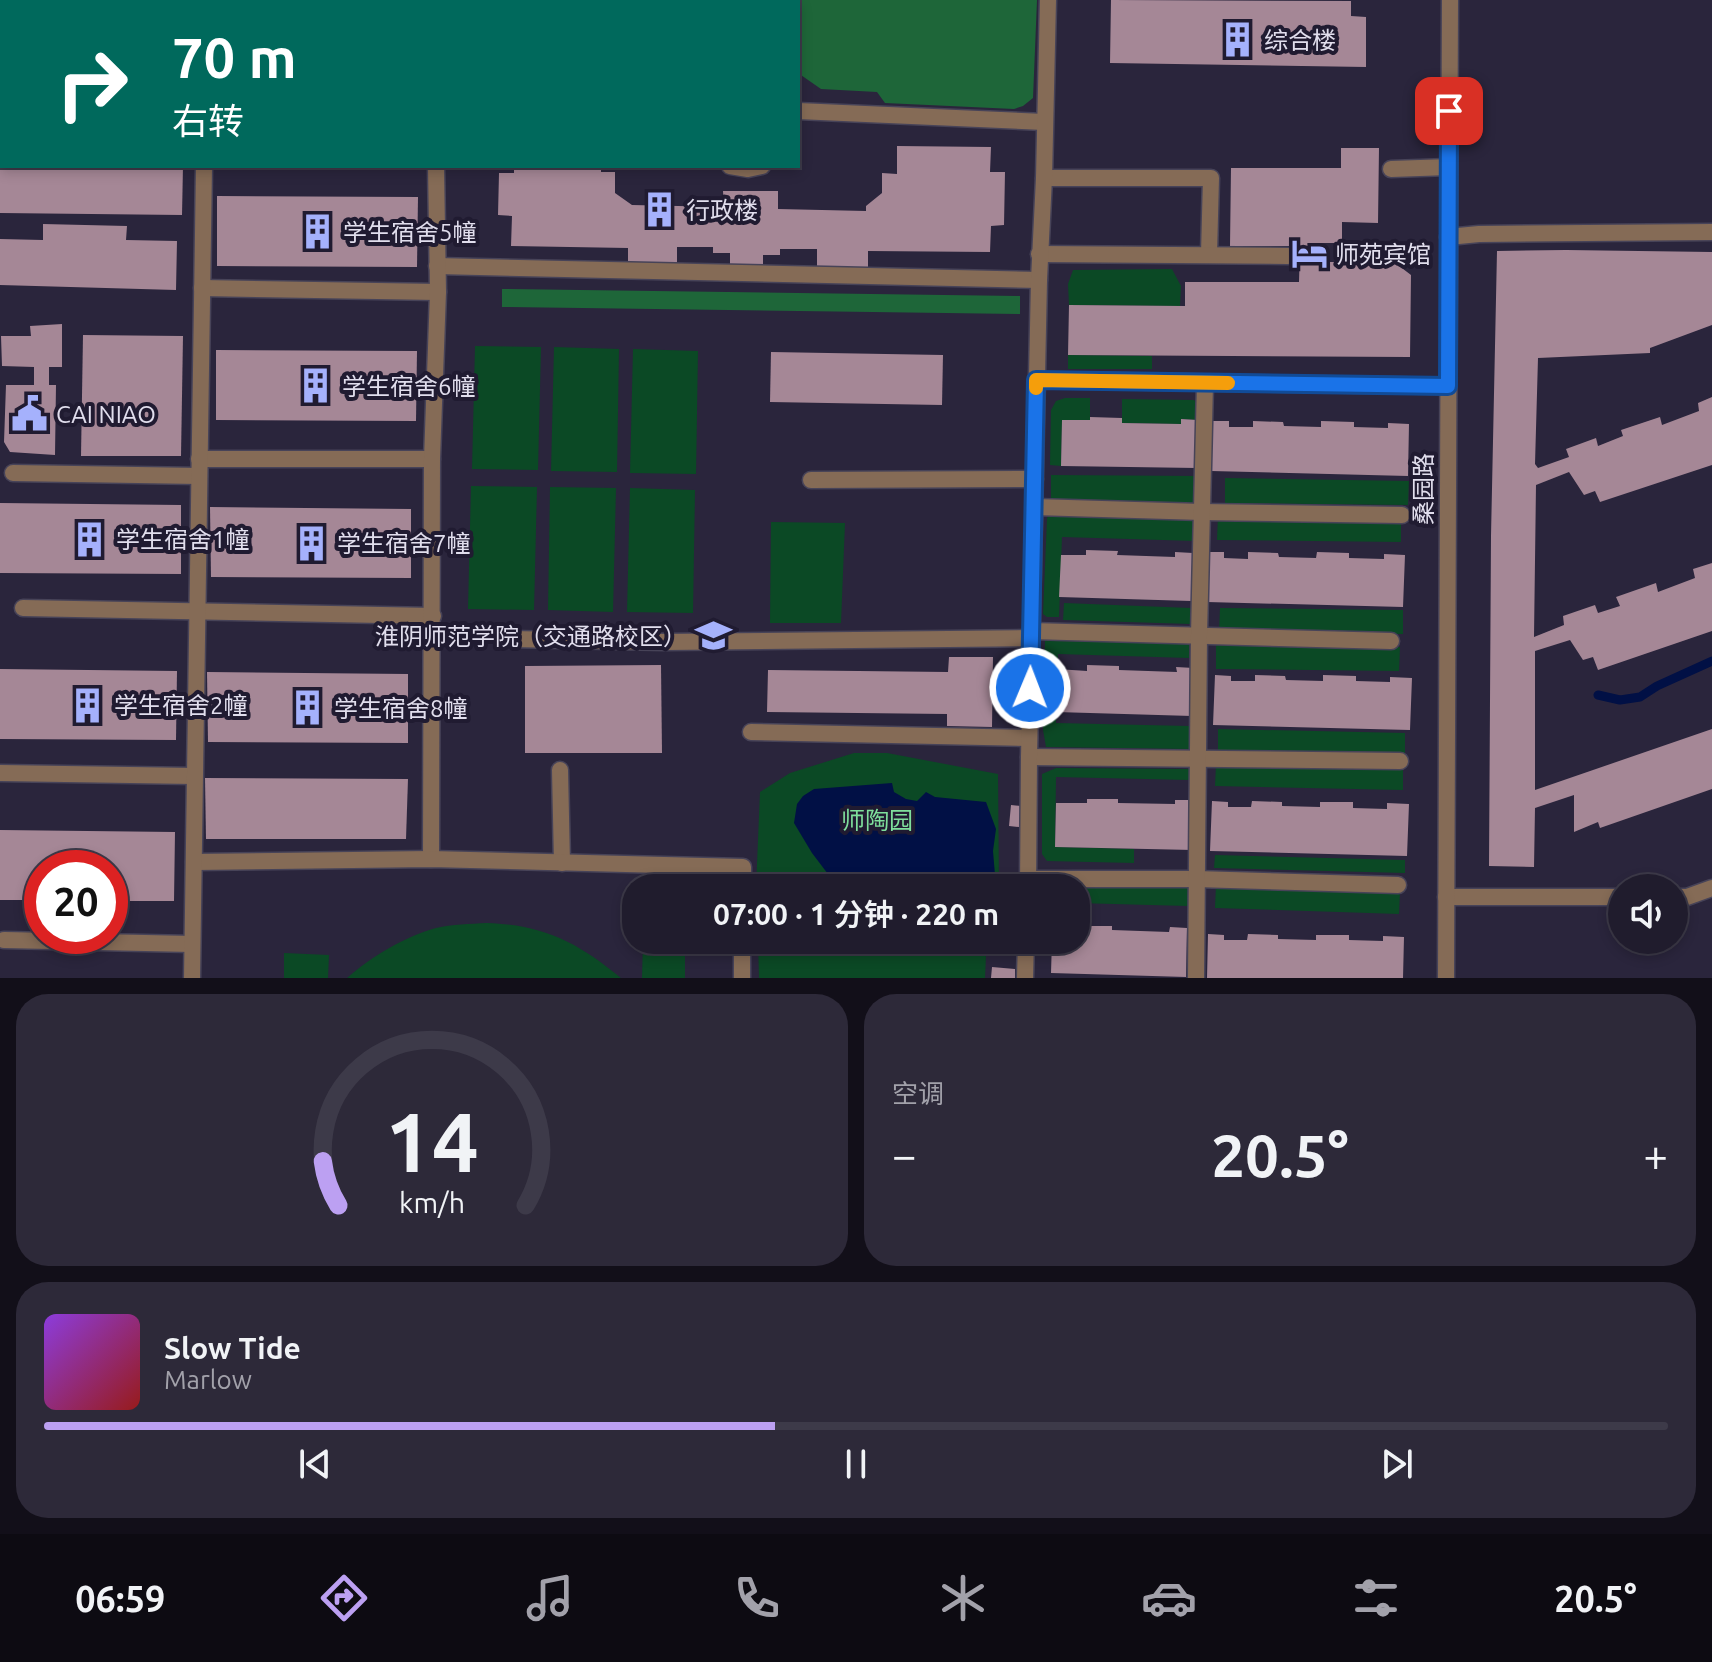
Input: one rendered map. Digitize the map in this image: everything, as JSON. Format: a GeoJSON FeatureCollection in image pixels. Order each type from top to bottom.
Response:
{"type":"FeatureCollection","features":[{"type":"Feature","properties":{"kind":"street"},"geometry":{"type":"LineString","coordinates":[[1028,874],[1036,380],[1048,0]]}},
{"type":"Feature","properties":{"kind":"street","name":"桑园路"},"geometry":{"type":"LineString","coordinates":[[1446,978],[1450,0]]}},
{"type":"Feature","properties":{"kind":"street"},"geometry":{"type":"LineString","coordinates":[[800,111],[1044,122]]}},
{"type":"Feature","properties":{"kind":"street"},"geometry":{"type":"LineString","coordinates":[[1391,169],[1449,167]]}},
{"type":"Feature","properties":{"kind":"street"},"geometry":{"type":"LineString","coordinates":[[192,978],[204,168]]}},
{"type":"Feature","properties":{"kind":"street"},"geometry":{"type":"LineString","coordinates":[[431,859],[432,459],[438,292],[436,168]]}},
{"type":"Feature","properties":{"kind":"street"},"geometry":{"type":"LineString","coordinates":[[1044,178],[1211,178],[1209,254]]}},
{"type":"Feature","properties":{"kind":"street"},"geometry":{"type":"LineString","coordinates":[[1448,237],[1479,234],[1712,232]]}},
{"type":"Feature","properties":{"kind":"street"},"geometry":{"type":"LineString","coordinates":[[1039,254],[1288,256]]}},
{"type":"Feature","properties":{"kind":"street"},"geometry":{"type":"LineString","coordinates":[[437,266],[1039,280]]}},
{"type":"Feature","properties":{"kind":"street"},"geometry":{"type":"LineString","coordinates":[[202,288],[438,292]]}},
{"type":"Feature","properties":{"kind":"street"},"geometry":{"type":"LineString","coordinates":[[1036,380],[1448,386]]}},
{"type":"Feature","properties":{"kind":"street"},"geometry":{"type":"LineString","coordinates":[[1196,978],[1205,383]]}},
{"type":"Feature","properties":{"kind":"street"},"geometry":{"type":"LineString","coordinates":[[13,473],[432,459]]}},
{"type":"Feature","properties":{"kind":"street"},"geometry":{"type":"LineString","coordinates":[[811,480],[1035,479]]}},
{"type":"Feature","properties":{"kind":"street"},"geometry":{"type":"LineString","coordinates":[[1035,507],[1402,515]]}},
{"type":"Feature","properties":{"kind":"street"},"geometry":{"type":"LineString","coordinates":[[23,608],[433,616]]}},
{"type":"Feature","properties":{"kind":"street"},"geometry":{"type":"LineString","coordinates":[[511,639],[712,642],[1031,634],[1391,641]]}},
{"type":"Feature","properties":{"kind":"street"},"geometry":{"type":"LineString","coordinates":[[751,732],[1029,738]]}},
{"type":"Feature","properties":{"kind":"street"},"geometry":{"type":"LineString","coordinates":[[1029,757],[1400,761]]}},
{"type":"Feature","properties":{"kind":"street"},"geometry":{"type":"LineString","coordinates":[[560,770],[562,863]]}},
{"type":"Feature","properties":{"kind":"street"},"geometry":{"type":"LineString","coordinates":[[1,773],[194,776]]}},
{"type":"Feature","properties":{"kind":"street"},"geometry":{"type":"LineString","coordinates":[[194,862],[431,859],[743,867],[743,874]]}},
{"type":"Feature","properties":{"kind":"street"},"geometry":{"type":"LineString","coordinates":[[1090,882],[1196,879],[1398,885]]}},
{"type":"Feature","properties":{"kind":"street"},"geometry":{"type":"LineString","coordinates":[[1688,897],[1712,888]]}},
{"type":"Feature","properties":{"kind":"street"},"geometry":{"type":"LineString","coordinates":[[1446,897],[1608,897]]}},
{"type":"Feature","properties":{"kind":"street"},"geometry":{"type":"LineString","coordinates":[[4,940],[192,944]]}},
{"type":"Feature","properties":{"kind":"street"},"geometry":{"type":"LineString","coordinates":[[742,954],[742,978]]}},
{"type":"Feature","properties":{"kind":"street"},"geometry":{"type":"LineString","coordinates":[[1025,978],[1026,954]]}},
{"type":"Feature","properties":{"kind":"green space"},"geometry":{"type":"Polygon","coordinates":[[[800,0],[1037,0],[1033,98],[1023,106],[1014,109],[885,103],[877,92],[821,89],[800,74],[800,0]]]}},
{"type":"Feature","properties":{"kind":"green space"},"geometry":{"type":"Polygon","coordinates":[[[1172,269],[1181,286],[1180,306],[1069,305],[1068,284],[1073,270],[1172,269]]]}},
{"type":"Feature","properties":{"kind":"green space"},"geometry":{"type":"Polygon","coordinates":[[[502,289],[1020,296],[1020,314],[502,307],[502,289]]]}},
{"type":"Feature","properties":{"kind":"green space"},"geometry":{"type":"Polygon","coordinates":[[[475,346],[541,347],[538,470],[472,469],[475,346]]]}},
{"type":"Feature","properties":{"kind":"green space"},"geometry":{"type":"Polygon","coordinates":[[[554,347],[619,349],[617,472],[551,471],[554,347]]]}},
{"type":"Feature","properties":{"kind":"green space"},"geometry":{"type":"Polygon","coordinates":[[[633,349],[698,351],[696,474],[630,473],[633,349]]]}},
{"type":"Feature","properties":{"kind":"green space"},"geometry":{"type":"Polygon","coordinates":[[[1068,355],[1152,356],[1152,369],[1068,369],[1068,355]]]}},
{"type":"Feature","properties":{"kind":"green space"},"geometry":{"type":"Polygon","coordinates":[[[1090,398],[1090,420],[1062,420],[1061,466],[1050,465],[1051,410],[1056,401],[1090,398]]]}},
{"type":"Feature","properties":{"kind":"green space"},"geometry":{"type":"Polygon","coordinates":[[[1122,399],[1193,400],[1199,402],[1198,420],[1182,419],[1181,424],[1122,423],[1122,399]]]}},
{"type":"Feature","properties":{"kind":"green space"},"geometry":{"type":"Polygon","coordinates":[[[1051,475],[1198,476],[1198,503],[1051,501],[1051,475]]]}},
{"type":"Feature","properties":{"kind":"green space"},"geometry":{"type":"Polygon","coordinates":[[[1225,478],[1409,481],[1408,505],[1225,503],[1225,478]]]}},
{"type":"Feature","properties":{"kind":"green space"},"geometry":{"type":"Polygon","coordinates":[[[471,486],[537,487],[534,610],[468,609],[471,486]]]}},
{"type":"Feature","properties":{"kind":"green space"},"geometry":{"type":"Polygon","coordinates":[[[550,487],[616,488],[613,612],[548,610],[550,487]]]}},
{"type":"Feature","properties":{"kind":"green space"},"geometry":{"type":"Polygon","coordinates":[[[630,488],[695,490],[693,613],[627,612],[630,488]]]}},
{"type":"Feature","properties":{"kind":"green space"},"geometry":{"type":"Polygon","coordinates":[[[1049,511],[1198,516],[1196,541],[1062,537],[1059,617],[1047,617],[1043,614],[1049,511]]]}},
{"type":"Feature","properties":{"kind":"green space"},"geometry":{"type":"Polygon","coordinates":[[[1218,515],[1401,517],[1401,542],[1217,540],[1218,515]]]}},
{"type":"Feature","properties":{"kind":"green space"},"geometry":{"type":"Polygon","coordinates":[[[771,522],[845,523],[841,623],[770,623],[771,522]]]}},
{"type":"Feature","properties":{"kind":"green space"},"geometry":{"type":"Polygon","coordinates":[[[1064,603],[1191,608],[1191,624],[1063,620],[1064,603]]]}},
{"type":"Feature","properties":{"kind":"green space"},"geometry":{"type":"Polygon","coordinates":[[[1220,608],[1403,610],[1403,634],[1219,632],[1220,608]]]}},
{"type":"Feature","properties":{"kind":"green space"},"geometry":{"type":"Polygon","coordinates":[[[1045,641],[1189,642],[1189,658],[1058,654],[1056,723],[1189,726],[1189,749],[1046,747],[1043,730],[1045,641]]]}},
{"type":"Feature","properties":{"kind":"green space"},"geometry":{"type":"Polygon","coordinates":[[[1216,644],[1400,647],[1399,671],[1216,669],[1216,644]]]}},
{"type":"Feature","properties":{"kind":"green space"},"geometry":{"type":"Polygon","coordinates":[[[1218,729],[1405,733],[1405,755],[1218,751],[1218,729]]]}},
{"type":"Feature","properties":{"kind":"green space","name":"师陶园"},"geometry":{"type":"Polygon","coordinates":[[[854,753],[887,753],[998,774],[999,874],[757,874],[760,792],[790,773],[854,753]]]}},
{"type":"Feature","properties":{"kind":"green space"},"geometry":{"type":"Polygon","coordinates":[[[1216,765],[1403,769],[1403,790],[1215,786],[1216,765]]]}},
{"type":"Feature","properties":{"kind":"green space"},"geometry":{"type":"Polygon","coordinates":[[[1056,768],[1189,769],[1189,780],[1056,777],[1055,847],[1134,849],[1134,863],[1047,861],[1042,854],[1042,774],[1056,768]]]}},
{"type":"Feature","properties":{"kind":"green space"},"geometry":{"type":"Polygon","coordinates":[[[1215,855],[1405,860],[1405,873],[1214,868],[1215,855]]]}},
{"type":"Feature","properties":{"kind":"green space"},"geometry":{"type":"Polygon","coordinates":[[[1216,885],[1400,891],[1399,914],[1215,908],[1216,885]]]}},
{"type":"Feature","properties":{"kind":"green space"},"geometry":{"type":"Polygon","coordinates":[[[1090,886],[1189,888],[1188,906],[1090,903],[1090,886]]]}},
{"type":"Feature","properties":{"kind":"green space"},"geometry":{"type":"Polygon","coordinates":[[[487,923],[526,927],[559,938],[590,954],[621,978],[347,978],[389,948],[424,932],[448,926],[487,923]]]}},
{"type":"Feature","properties":{"kind":"green space"},"geometry":{"type":"Polygon","coordinates":[[[284,953],[329,955],[328,978],[284,978],[284,953]]]}},
{"type":"Feature","properties":{"kind":"green space"},"geometry":{"type":"Polygon","coordinates":[[[643,954],[685,954],[685,978],[642,978],[643,954]]]}},
{"type":"Feature","properties":{"kind":"green space"},"geometry":{"type":"Polygon","coordinates":[[[758,954],[995,954],[986,956],[985,978],[759,978],[758,954]]]}},
{"type":"Feature","properties":{"kind":"shaded area"},"geometry":{"type":"Polygon","coordinates":[[[892,783],[894,792],[906,799],[917,801],[926,792],[935,797],[986,802],[996,829],[993,851],[995,874],[828,874],[794,823],[797,804],[814,789],[892,783]]]}},
{"type":"Feature","properties":{"kind":"building","name":"综合楼"},"geometry":{"type":"Polygon","coordinates":[[[1111,0],[1351,1],[1351,16],[1366,17],[1366,67],[1110,63],[1111,0]]]}},
{"type":"Feature","properties":{"kind":"building","name":"行政楼"},"geometry":{"type":"Polygon","coordinates":[[[897,146],[991,147],[990,172],[1005,172],[1004,225],[991,226],[990,252],[868,251],[868,273],[817,272],[817,249],[780,249],[780,255],[763,255],[763,273],[730,273],[730,253],[713,253],[713,247],[677,247],[677,269],[628,268],[628,248],[511,246],[512,216],[498,215],[499,173],[514,173],[514,168],[601,168],[601,172],[615,172],[615,193],[632,205],[724,207],[723,191],[778,191],[778,209],[866,211],[866,206],[882,193],[882,173],[897,174],[897,146]]]}},
{"type":"Feature","properties":{"kind":"building","name":"师苑宾馆"},"geometry":{"type":"Polygon","coordinates":[[[1341,148],[1379,148],[1378,223],[1342,222],[1342,243],[1318,243],[1318,262],[1394,262],[1411,275],[1410,357],[1068,355],[1069,305],[1185,306],[1185,282],[1299,282],[1300,246],[1230,246],[1231,168],[1341,168],[1341,148]]]}},
{"type":"Feature","properties":{"kind":"building"},"geometry":{"type":"Polygon","coordinates":[[[0,168],[183,168],[182,215],[0,213],[0,168]]]}},
{"type":"Feature","properties":{"kind":"building","name":"学生宿舍5幢"},"geometry":{"type":"Polygon","coordinates":[[[217,196],[418,197],[417,267],[217,266],[217,196]]]}},
{"type":"Feature","properties":{"kind":"building"},"geometry":{"type":"Polygon","coordinates":[[[43,224],[127,226],[126,240],[177,241],[176,290],[0,285],[0,239],[43,240],[43,224]]]}},
{"type":"Feature","properties":{"kind":"building"},"geometry":{"type":"Polygon","coordinates":[[[1497,251],[1712,252],[1712,325],[1650,348],[1650,353],[1538,358],[1535,464],[1538,468],[1569,457],[1566,449],[1596,438],[1598,446],[1623,436],[1621,430],[1660,417],[1662,425],[1699,411],[1698,403],[1712,397],[1712,465],[1600,502],[1595,491],[1584,495],[1569,472],[1536,485],[1534,637],[1564,625],[1563,616],[1595,605],[1598,613],[1620,606],[1616,597],[1656,583],[1658,592],[1695,578],[1693,569],[1712,563],[1712,631],[1598,670],[1593,657],[1583,660],[1570,640],[1535,651],[1535,790],[1712,729],[1712,789],[1600,828],[1598,822],[1574,832],[1574,795],[1535,808],[1534,867],[1489,866],[1497,251]]]}},
{"type":"Feature","properties":{"kind":"building","name":"CAI NIAO"},"geometry":{"type":"Polygon","coordinates":[[[62,324],[62,367],[49,367],[49,385],[56,385],[55,455],[10,452],[4,442],[6,385],[34,385],[34,367],[2,366],[1,336],[31,336],[30,326],[62,324]]]}},
{"type":"Feature","properties":{"kind":"building"},"geometry":{"type":"Polygon","coordinates":[[[83,335],[183,336],[181,456],[81,456],[83,335]]]}},
{"type":"Feature","properties":{"kind":"building","name":"学生宿舍6幢"},"geometry":{"type":"Polygon","coordinates":[[[216,350],[417,351],[416,421],[216,420],[216,350]]]}},
{"type":"Feature","properties":{"kind":"building"},"geometry":{"type":"Polygon","coordinates":[[[771,352],[943,355],[942,405],[770,402],[771,352]]]}},
{"type":"Feature","properties":{"kind":"building"},"geometry":{"type":"Polygon","coordinates":[[[1090,417],[1122,418],[1122,423],[1181,424],[1181,419],[1198,420],[1197,468],[1061,466],[1062,420],[1090,420],[1090,417]]]}},
{"type":"Feature","properties":{"kind":"building"},"geometry":{"type":"Polygon","coordinates":[[[1213,421],[1229,421],[1229,427],[1253,427],[1253,421],[1321,427],[1321,421],[1354,422],[1354,427],[1388,428],[1388,423],[1409,424],[1408,476],[1211,471],[1213,421]]]}},
{"type":"Feature","properties":{"kind":"building","name":"学生宿舍1幢"},"geometry":{"type":"Polygon","coordinates":[[[0,503],[181,505],[181,574],[0,573],[0,503]]]}},
{"type":"Feature","properties":{"kind":"building","name":"学生宿舍7幢"},"geometry":{"type":"Polygon","coordinates":[[[210,507],[411,509],[411,578],[211,577],[210,507]]]}},
{"type":"Feature","properties":{"kind":"building"},"geometry":{"type":"Polygon","coordinates":[[[1086,550],[1118,551],[1117,555],[1175,557],[1175,552],[1193,553],[1191,601],[1059,597],[1061,555],[1086,555],[1086,550]]]}},
{"type":"Feature","properties":{"kind":"building"},"geometry":{"type":"Polygon","coordinates":[[[1208,552],[1224,552],[1224,558],[1248,559],[1248,552],[1316,558],[1317,552],[1349,553],[1349,558],[1384,559],[1384,554],[1405,555],[1403,607],[1207,602],[1208,552]]]}},
{"type":"Feature","properties":{"kind":"building"},"geometry":{"type":"Polygon","coordinates":[[[949,657],[993,657],[992,727],[947,726],[947,714],[767,712],[768,670],[948,672],[949,657]]]}},
{"type":"Feature","properties":{"kind":"building"},"geometry":{"type":"Polygon","coordinates":[[[661,665],[662,753],[525,753],[525,666],[661,665]]]}},
{"type":"Feature","properties":{"kind":"building"},"geometry":{"type":"Polygon","coordinates":[[[1087,665],[1119,666],[1119,670],[1177,672],[1176,667],[1194,668],[1192,716],[1056,712],[1057,669],[1087,671],[1087,665]]]}},
{"type":"Feature","properties":{"kind":"building","name":"学生宿舍2幢"},"geometry":{"type":"Polygon","coordinates":[[[0,669],[177,671],[176,740],[0,739],[0,669]]]}},
{"type":"Feature","properties":{"kind":"building","name":"学生宿舍8幢"},"geometry":{"type":"Polygon","coordinates":[[[207,672],[408,674],[408,743],[208,742],[207,672]]]}},
{"type":"Feature","properties":{"kind":"building"},"geometry":{"type":"Polygon","coordinates":[[[1215,675],[1231,676],[1231,681],[1255,681],[1255,675],[1323,681],[1323,675],[1356,676],[1356,681],[1390,682],[1390,677],[1412,678],[1410,730],[1213,725],[1215,675]]]}},
{"type":"Feature","properties":{"kind":"building"},"geometry":{"type":"Polygon","coordinates":[[[205,778],[408,779],[406,839],[206,839],[205,778]]]}},
{"type":"Feature","properties":{"kind":"building"},"geometry":{"type":"Polygon","coordinates":[[[1087,799],[1175,804],[1175,800],[1194,800],[1193,850],[1055,847],[1056,803],[1087,803],[1087,799]]]}},
{"type":"Feature","properties":{"kind":"building"},"geometry":{"type":"Polygon","coordinates":[[[1212,801],[1228,802],[1228,807],[1251,807],[1252,801],[1320,807],[1320,802],[1353,802],[1353,808],[1387,809],[1387,803],[1409,804],[1407,856],[1210,851],[1212,801]]]}},
{"type":"Feature","properties":{"kind":"building"},"geometry":{"type":"Polygon","coordinates":[[[1011,805],[1021,806],[1019,827],[1009,826],[1011,805]]]}},
{"type":"Feature","properties":{"kind":"building"},"geometry":{"type":"Polygon","coordinates":[[[0,830],[175,832],[174,901],[128,901],[128,850],[24,850],[24,900],[0,900],[0,830]]]}},
{"type":"Feature","properties":{"kind":"building"},"geometry":{"type":"Polygon","coordinates":[[[1090,926],[1169,932],[1170,927],[1187,928],[1186,977],[1051,973],[1052,954],[1090,954],[1090,926]]]}},
{"type":"Feature","properties":{"kind":"building"},"geometry":{"type":"Polygon","coordinates":[[[1208,934],[1224,935],[1224,940],[1247,940],[1248,934],[1316,940],[1316,935],[1349,935],[1349,940],[1383,941],[1383,936],[1404,937],[1403,978],[1207,978],[1208,934]]]}},
{"type":"Feature","properties":{"kind":"building"},"geometry":{"type":"Polygon","coordinates":[[[992,967],[1015,969],[1015,978],[991,978],[992,967]]]}},
{"type":"Feature","properties":{"kind":"waterway"},"geometry":{"type":"LineString","coordinates":[[1598,695],[1620,700],[1640,697],[1712,661]]}},
{"type":"Feature","properties":{"kind":"slow traffic"},"geometry":{"type":"LineString","coordinates":[[1036,388],[1036,380],[1228,383]]}},
{"type":"Feature","properties":{"kind":"place","name":"综合楼"},"geometry":{"type":"Point","coordinates":[1238,40]}},
{"type":"Feature","properties":{"kind":"place","name":"行政楼"},"geometry":{"type":"Point","coordinates":[660,210]}},
{"type":"Feature","properties":{"kind":"place","name":"学生宿舍5幢"},"geometry":{"type":"Point","coordinates":[317,232]}},
{"type":"Feature","properties":{"kind":"place","name":"师苑宾馆"},"geometry":{"type":"Point","coordinates":[1309,254]}},
{"type":"Feature","properties":{"kind":"place","name":"学生宿舍6幢"},"geometry":{"type":"Point","coordinates":[316,386]}},
{"type":"Feature","properties":{"kind":"place","name":"CAI NIAO"},"geometry":{"type":"Point","coordinates":[30,414]}},
{"type":"Feature","properties":{"kind":"place","name":"学生宿舍1幢"},"geometry":{"type":"Point","coordinates":[90,539]}},
{"type":"Feature","properties":{"kind":"place","name":"学生宿舍7幢"},"geometry":{"type":"Point","coordinates":[311,543]}},
{"type":"Feature","properties":{"kind":"place","name":"淮阴师范学院（交通路校区）"},"geometry":{"type":"Point","coordinates":[713,636]}},
{"type":"Feature","properties":{"kind":"place","name":"学生宿舍2幢"},"geometry":{"type":"Point","coordinates":[88,705]}},
{"type":"Feature","properties":{"kind":"place","name":"学生宿舍8幢"},"geometry":{"type":"Point","coordinates":[308,708]}},
{"type":"Feature","properties":{"kind":"route"},"geometry":{"type":"LineString","coordinates":[[1030,688],[1036,380],[1448,386],[1449,111]]}}]}
